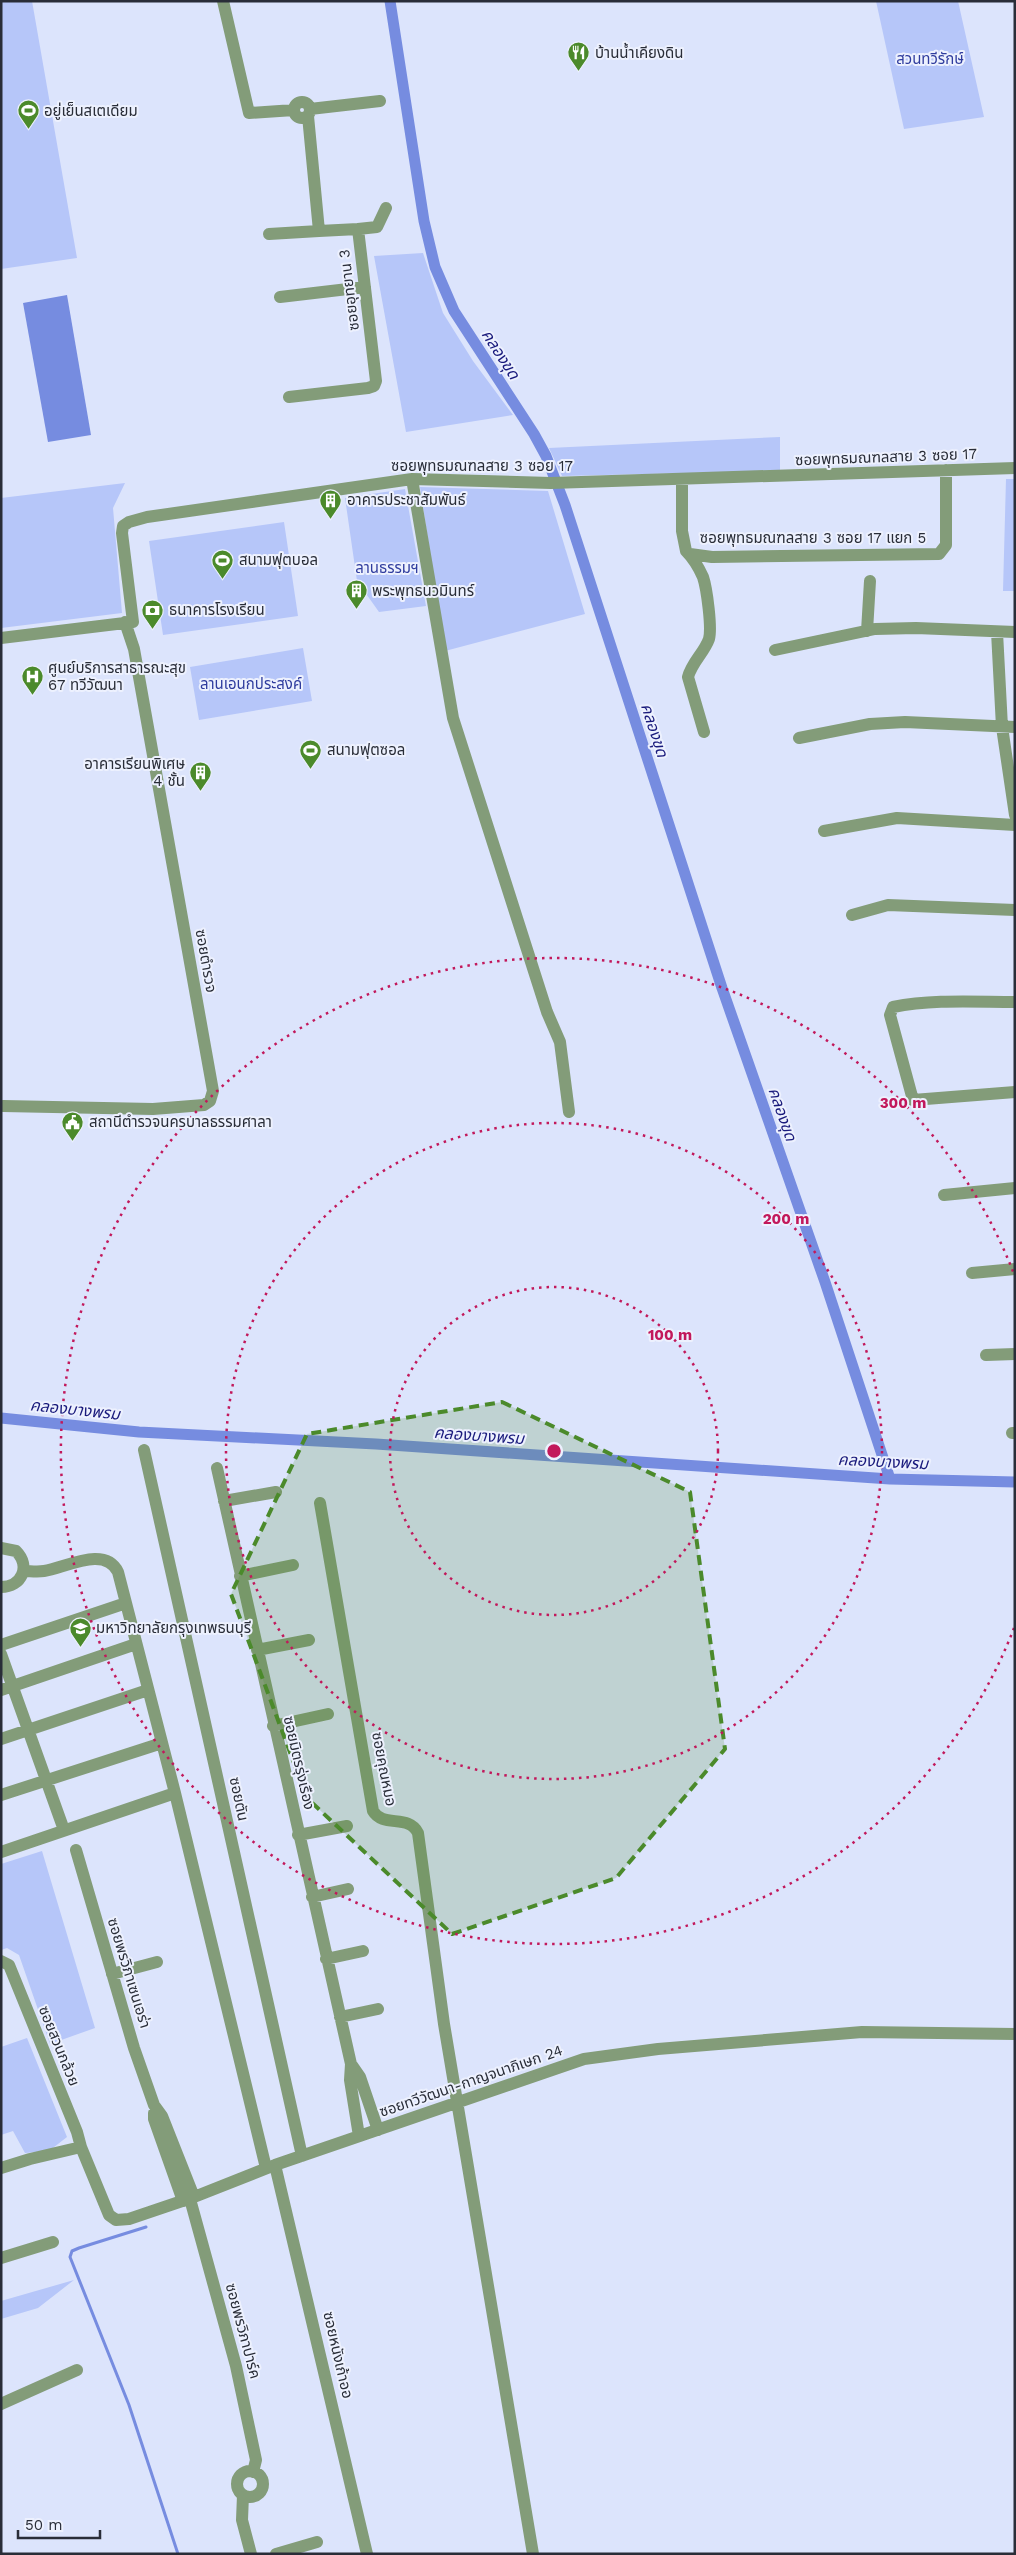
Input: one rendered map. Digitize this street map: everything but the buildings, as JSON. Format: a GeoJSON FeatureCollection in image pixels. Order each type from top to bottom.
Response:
{"type":"FeatureCollection","features":[{"type":"Feature","properties":{"kind":"street"},"geometry":{"type":"LineString","coordinates":[[223,1],[247,110],[253,114],[294,110],[298,117],[309,112],[380,101]]}},
{"type":"Feature","properties":{"kind":"street"},"geometry":{"type":"LineString","coordinates":[[309,112],[319,231]]}},
{"type":"Feature","properties":{"kind":"street"},"geometry":{"type":"LineString","coordinates":[[358,229],[377,227],[386,208]]}},
{"type":"Feature","properties":{"kind":"street","name":"ซอยอุทยาน 3"},"geometry":{"type":"LineString","coordinates":[[269,234],[358,229],[376,374],[374,386],[289,397]]}},
{"type":"Feature","properties":{"kind":"street"},"geometry":{"type":"LineString","coordinates":[[280,297],[365,286]]}},
{"type":"Feature","properties":{"kind":"street","name":"ซอยพุทธมณฑลสาย 3 ซอย 17"},"geometry":{"type":"LineString","coordinates":[[125,622],[133,622],[122,532],[124,526],[129,522],[336,488],[412,479],[550,484],[1015,468]]}},
{"type":"Feature","properties":{"kind":"street","name":"ซอยพุทธมณฑลสาย 3 ซอย 17 แยก 5"},"geometry":{"type":"LineString","coordinates":[[690,554],[719,557],[939,554],[946,545],[946,470]]}},
{"type":"Feature","properties":{"kind":"street"},"geometry":{"type":"LineString","coordinates":[[412,479],[453,718],[547,1012],[560,1042],[569,1112]]}},
{"type":"Feature","properties":{"kind":"street"},"geometry":{"type":"LineString","coordinates":[[682,479],[682,531],[686,551],[690,554],[703,578],[710,626],[707,644],[690,669],[688,677],[704,732]]}},
{"type":"Feature","properties":{"kind":"street"},"geometry":{"type":"LineString","coordinates":[[867,631],[870,581]]}},
{"type":"Feature","properties":{"kind":"street"},"geometry":{"type":"LineString","coordinates":[[1,638],[125,622]]}},
{"type":"Feature","properties":{"kind":"street","name":"ซอยตำรวจ"},"geometry":{"type":"LineString","coordinates":[[3,1106],[153,1109],[204,1105],[210,1101],[213,1091],[135,655],[125,622]]}},
{"type":"Feature","properties":{"kind":"street"},"geometry":{"type":"LineString","coordinates":[[775,650],[867,631],[916,628],[1015,632]]}},
{"type":"Feature","properties":{"kind":"street"},"geometry":{"type":"LineString","coordinates":[[997,632],[1008,727],[1015,815]]}},
{"type":"Feature","properties":{"kind":"street"},"geometry":{"type":"LineString","coordinates":[[799,738],[870,724],[905,722],[1008,727]]}},
{"type":"Feature","properties":{"kind":"street"},"geometry":{"type":"LineString","coordinates":[[824,831],[898,818],[1015,825]]}},
{"type":"Feature","properties":{"kind":"street"},"geometry":{"type":"LineString","coordinates":[[852,915],[888,905],[1015,910]]}},
{"type":"Feature","properties":{"kind":"street"},"geometry":{"type":"LineString","coordinates":[[1015,1002],[946,1002],[893,1007],[890,1015],[913,1100],[1015,1092]]}},
{"type":"Feature","properties":{"kind":"street"},"geometry":{"type":"LineString","coordinates":[[944,1195],[1015,1188]]}},
{"type":"Feature","properties":{"kind":"street"},"geometry":{"type":"LineString","coordinates":[[972,1273],[1015,1269]]}},
{"type":"Feature","properties":{"kind":"street"},"geometry":{"type":"LineString","coordinates":[[986,1356],[1015,1354]]}},
{"type":"Feature","properties":{"kind":"street","name":"ซอยตัน"},"geometry":{"type":"LineString","coordinates":[[144,1450],[302,2156]]}},
{"type":"Feature","properties":{"kind":"street","name":"ซอยมิตรรุ่งเรือง"},"geometry":{"type":"LineString","coordinates":[[217,1468],[351,2064],[350,2080],[359,2136]]}},
{"type":"Feature","properties":{"kind":"street"},"geometry":{"type":"LineString","coordinates":[[224,1501],[276,1492]]}},
{"type":"Feature","properties":{"kind":"street","name":"ซอยคุณหมอ"},"geometry":{"type":"LineString","coordinates":[[320,1503],[373,1811],[376,1816],[383,1819],[409,1823],[415,1827],[418,1833],[444,2024],[532,2554]]}},
{"type":"Feature","properties":{"kind":"street"},"geometry":{"type":"LineString","coordinates":[[1,1548],[10,1548],[21,1556],[24,1571],[14,1585],[1,1587]]}},
{"type":"Feature","properties":{"kind":"street","name":"ซอยหนังเก้าออ"},"geometry":{"type":"LineString","coordinates":[[24,1571],[43,1572],[91,1560],[103,1560],[116,1568],[270,2166],[367,2554]]}},
{"type":"Feature","properties":{"kind":"street"},"geometry":{"type":"LineString","coordinates":[[240,1576],[293,1565]]}},
{"type":"Feature","properties":{"kind":"street"},"geometry":{"type":"LineString","coordinates":[[1,1645],[126,1603]]}},
{"type":"Feature","properties":{"kind":"street"},"geometry":{"type":"LineString","coordinates":[[257,1650],[309,1640]]}},
{"type":"Feature","properties":{"kind":"street"},"geometry":{"type":"LineString","coordinates":[[7,1688],[136,1644]]}},
{"type":"Feature","properties":{"kind":"street"},"geometry":{"type":"LineString","coordinates":[[1,1654],[7,1688],[28,1730],[64,1830]]}},
{"type":"Feature","properties":{"kind":"street"},"geometry":{"type":"LineString","coordinates":[[1,1739],[148,1690]]}},
{"type":"Feature","properties":{"kind":"street"},"geometry":{"type":"LineString","coordinates":[[274,1726],[328,1714]]}},
{"type":"Feature","properties":{"kind":"street"},"geometry":{"type":"LineString","coordinates":[[1,1795],[162,1744]]}},
{"type":"Feature","properties":{"kind":"street"},"geometry":{"type":"LineString","coordinates":[[1,1852],[175,1793]]}},
{"type":"Feature","properties":{"kind":"street"},"geometry":{"type":"LineString","coordinates":[[298,1834],[347,1826]]}},
{"type":"Feature","properties":{"kind":"street","name":"ซอยพรวิภาเซนเอร่า"},"geometry":{"type":"LineString","coordinates":[[76,1850],[112,1974],[154,2105],[162,2116],[189,2199]]}},
{"type":"Feature","properties":{"kind":"street"},"geometry":{"type":"LineString","coordinates":[[312,1897],[348,1889]]}},
{"type":"Feature","properties":{"kind":"street"},"geometry":{"type":"LineString","coordinates":[[326,1959],[363,1951]]}},
{"type":"Feature","properties":{"kind":"street","name":"ซอยสวนกล้วย"},"geometry":{"type":"LineString","coordinates":[[2,1959],[9,1965],[77,2132],[81,2147]]}},
{"type":"Feature","properties":{"kind":"street"},"geometry":{"type":"LineString","coordinates":[[112,1974],[157,1962]]}},
{"type":"Feature","properties":{"kind":"street"},"geometry":{"type":"LineString","coordinates":[[340,2017],[378,2009]]}},
{"type":"Feature","properties":{"kind":"street","name":"ซอยทวีวัฒนา-กาญจนาภิเษก 24"},"geometry":{"type":"LineString","coordinates":[[81,2147],[109,2215],[116,2220],[129,2219],[189,2199],[270,2166],[584,2058],[658,2049],[862,2032],[1015,2034]]}},
{"type":"Feature","properties":{"kind":"street","name":"ซอยมิตรรุ่งเรือง"},"geometry":{"type":"LineString","coordinates":[[351,2064],[360,2077],[378,2130]]}},
{"type":"Feature","properties":{"kind":"street"},"geometry":{"type":"LineString","coordinates":[[1,2168],[81,2147]]}},
{"type":"Feature","properties":{"kind":"street","name":"ซอยพรวิภาปาร์ค"},"geometry":{"type":"LineString","coordinates":[[189,2199],[236,2366],[256,2460],[253,2472],[262,2480],[261,2491],[251,2497],[243,2495]]}},
{"type":"Feature","properties":{"kind":"street"},"geometry":{"type":"LineString","coordinates":[[1,2258],[53,2242]]}},
{"type":"Feature","properties":{"kind":"street"},"geometry":{"type":"LineString","coordinates":[[1,2404],[77,2370]]}},
{"type":"Feature","properties":{"kind":"street"},"geometry":{"type":"LineString","coordinates":[[251,2554],[242,2520],[243,2495],[238,2488],[238,2479],[244,2473],[253,2472]]}},
{"type":"Feature","properties":{"kind":"street"},"geometry":{"type":"LineString","coordinates":[[276,2554],[317,2542]]}},
{"type":"Feature","properties":{"kind":"highlighted area"},"geometry":{"type":"Polygon","coordinates":[[[502,1402],[690,1492],[725,1749],[616,1878],[452,1934],[307,1798],[231,1594],[307,1434],[502,1402]]]}},
{"type":"Feature","properties":{"kind":"green space","name":"อยู่เย็นสเตเดียม"},"geometry":{"type":"Polygon","coordinates":[[[1,1],[32,1],[77,258],[1,269],[1,1]]]}},
{"type":"Feature","properties":{"kind":"green space","name":"สวนทวีรักษ์"},"geometry":{"type":"Polygon","coordinates":[[[876,1],[958,1],[984,117],[904,129],[876,1]]]}},
{"type":"Feature","properties":{"kind":"green space"},"geometry":{"type":"Polygon","coordinates":[[[423,253],[443,313],[473,361],[513,415],[406,432],[374,256],[423,253]]]}},
{"type":"Feature","properties":{"kind":"green space"},"geometry":{"type":"Polygon","coordinates":[[[780,437],[780,471],[562,476],[549,448],[780,437]]]}},
{"type":"Feature","properties":{"kind":"green space"},"geometry":{"type":"Polygon","coordinates":[[[1006,479],[1015,479],[1015,591],[1003,591],[1006,479]]]}},
{"type":"Feature","properties":{"kind":"green space"},"geometry":{"type":"Polygon","coordinates":[[[125,483],[113,508],[122,613],[1,628],[1,498],[125,483]]]}},
{"type":"Feature","properties":{"kind":"green space"},"geometry":{"type":"Polygon","coordinates":[[[420,487],[548,491],[585,614],[445,651],[420,487]]]}},
{"type":"Feature","properties":{"kind":"green space","name":"ลานธรรมฯ"},"geometry":{"type":"Polygon","coordinates":[[[405,489],[426,606],[379,612],[357,581],[345,498],[405,489]]]}},
{"type":"Feature","properties":{"kind":"green space","name":"สนามฟุตบอล"},"geometry":{"type":"Polygon","coordinates":[[[284,522],[298,616],[163,635],[149,541],[284,522]]]}},
{"type":"Feature","properties":{"kind":"green space","name":"ลานเอนกประสงค์"},"geometry":{"type":"Polygon","coordinates":[[[303,648],[312,701],[199,720],[190,667],[303,648]]]}},
{"type":"Feature","properties":{"kind":"green space"},"geometry":{"type":"Polygon","coordinates":[[[42,1851],[95,2028],[50,2044],[19,1955],[7,1948],[1,1950],[1,1864],[42,1851]]]}},
{"type":"Feature","properties":{"kind":"green space"},"geometry":{"type":"Polygon","coordinates":[[[27,2038],[67,2137],[49,2151],[25,2153],[13,2131],[1,2135],[1,2047],[27,2038]]]}},
{"type":"Feature","properties":{"kind":"green space"},"geometry":{"type":"Polygon","coordinates":[[[74,2280],[38,2308],[1,2319],[1,2301],[74,2280]]]}},
{"type":"Feature","properties":{"kind":"water"},"geometry":{"type":"Polygon","coordinates":[[[67,295],[91,435],[48,442],[23,303],[67,295]]]}},
{"type":"Feature","properties":{"kind":"waterway","name":"คลองขุด"},"geometry":{"type":"LineString","coordinates":[[390,1],[424,221],[435,267],[454,311],[534,434],[546,456],[565,505],[722,988],[825,1282],[890,1479]]}},
{"type":"Feature","properties":{"kind":"waterway","name":"คลองบางพรม"},"geometry":{"type":"LineString","coordinates":[[1,1418],[139,1432],[376,1444],[890,1479],[1015,1482]]}},
{"type":"Feature","properties":{"kind":"waterway"},"geometry":{"type":"LineString","coordinates":[[146,2227],[79,2248],[72,2251],[70,2257],[129,2405],[178,2554]]}},
{"type":"Feature","properties":{"kind":"place","name":"บ้านน้ำเคียงดิน"},"geometry":{"type":"Point","coordinates":[579,72]}},
{"type":"Feature","properties":{"kind":"place","name":"อยู่เย็นสเตเดียม"},"geometry":{"type":"Point","coordinates":[28,130]}},
{"type":"Feature","properties":{"kind":"place","name":"อาคารประชาสัมพันธ์"},"geometry":{"type":"Point","coordinates":[331,519]}},
{"type":"Feature","properties":{"kind":"place","name":"สนามฟุตบอล"},"geometry":{"type":"Point","coordinates":[223,579]}},
{"type":"Feature","properties":{"kind":"place","name":"พระพุทธนวมินทร์"},"geometry":{"type":"Point","coordinates":[356,610]}},
{"type":"Feature","properties":{"kind":"place","name":"ธนาคารโรงเรียน"},"geometry":{"type":"Point","coordinates":[153,629]}},
{"type":"Feature","properties":{"kind":"place","name":"ศูนย์บริการสาธารณะสุข 67 ทวีวัฒนา"},"geometry":{"type":"Point","coordinates":[32,696]}},
{"type":"Feature","properties":{"kind":"place","name":"สนามฟุตซอล"},"geometry":{"type":"Point","coordinates":[311,769]}},
{"type":"Feature","properties":{"kind":"place","name":"อาคารเรียนพิเศษ 4 ชั้น"},"geometry":{"type":"Point","coordinates":[201,792]}},
{"type":"Feature","properties":{"kind":"place","name":"สถานีตำรวจนครบาลธรรมศาลา"},"geometry":{"type":"Point","coordinates":[73,1141]}},
{"type":"Feature","properties":{"kind":"place","name":"มหาวิทยาลัยกรุงเทพธนบุรี"},"geometry":{"type":"Point","coordinates":[80,1647]}}]}
